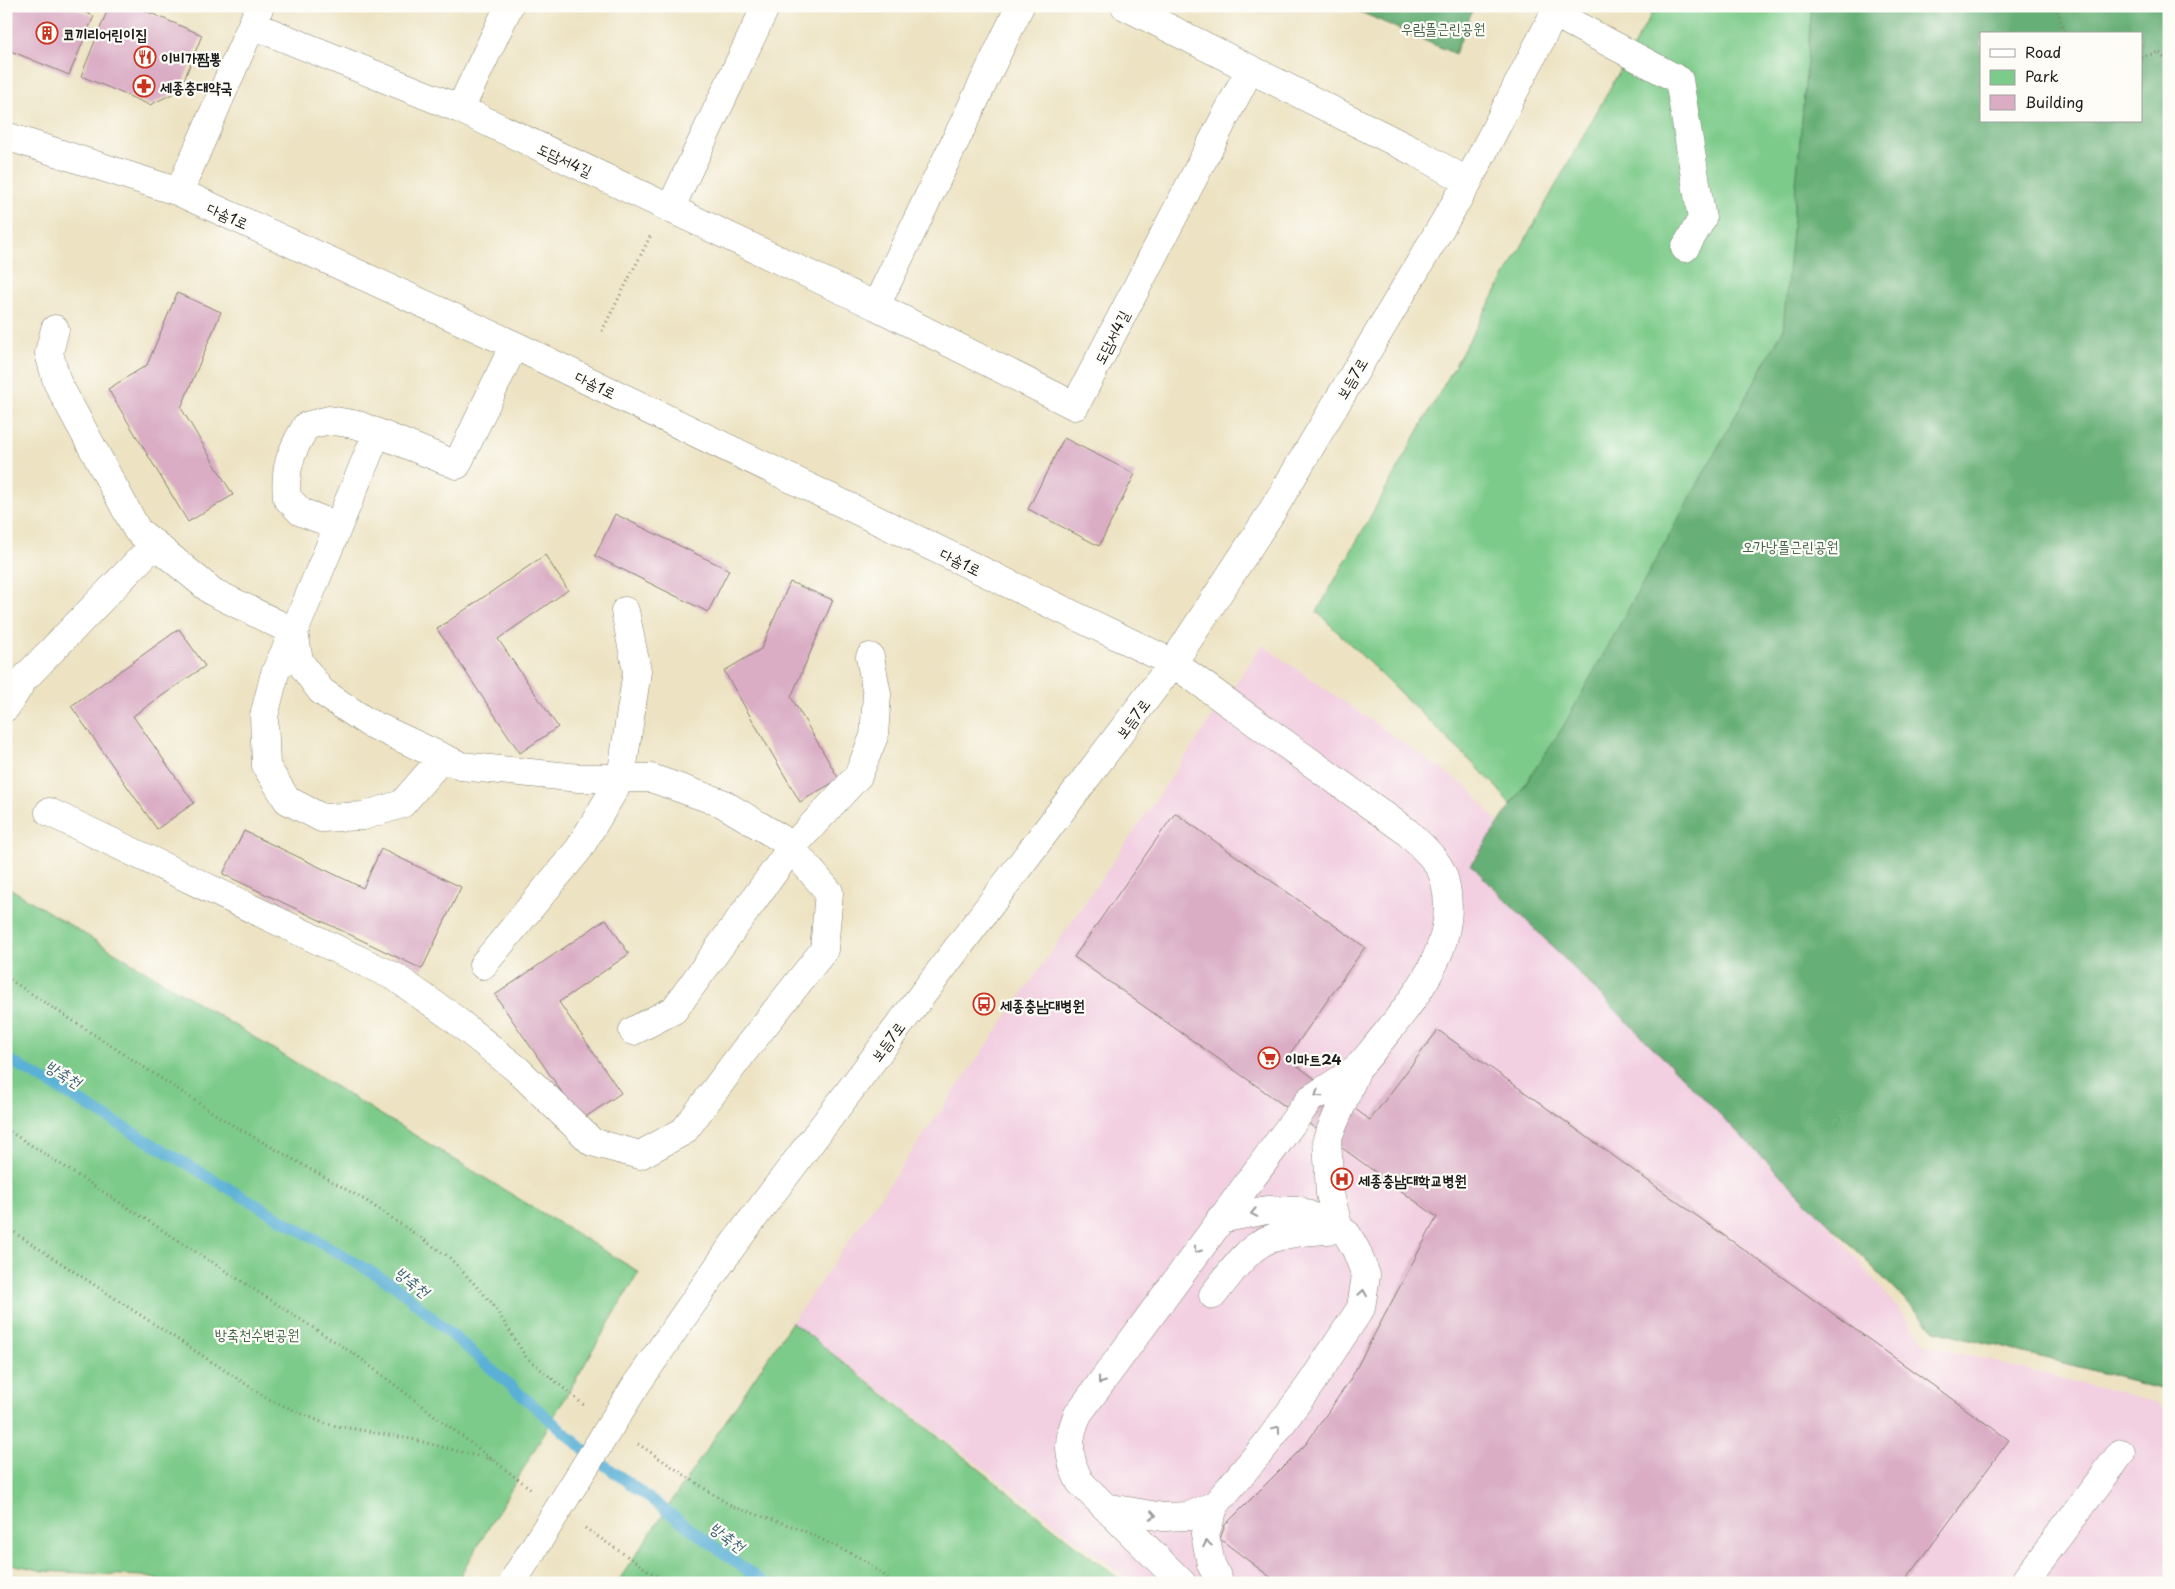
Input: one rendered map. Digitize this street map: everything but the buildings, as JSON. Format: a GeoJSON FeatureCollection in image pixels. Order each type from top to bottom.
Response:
{"type":"FeatureCollection","features":[{"type":"Feature","properties":{"kind":"street"},"geometry":{"type":"LineString","coordinates":[[460,109],[510,6]]}},
{"type":"Feature","properties":{"kind":"street"},"geometry":{"type":"LineString","coordinates":[[670,209],[766,6]]}},
{"type":"Feature","properties":{"kind":"street"},"geometry":{"type":"LineString","coordinates":[[876,306],[1020,6]]}},
{"type":"Feature","properties":{"kind":"street"},"geometry":{"type":"LineString","coordinates":[[1125,6],[1419,154],[1468,182]]}},
{"type":"Feature","properties":{"kind":"street"},"geometry":{"type":"LineString","coordinates":[[1557,10],[1678,80],[1702,219],[1685,248]]}},
{"type":"Feature","properties":{"kind":"street","name":"보듬7로"},"geometry":{"type":"LineString","coordinates":[[514,1580],[636,1384],[733,1245],[1173,663],[1271,513],[1468,182],[1557,10]]}},
{"type":"Feature","properties":{"kind":"street","name":"도담서4길"},"geometry":{"type":"LineString","coordinates":[[179,192],[256,15],[460,109],[876,306],[1076,406],[1250,69]]}},
{"type":"Feature","properties":{"kind":"street","name":"다솜1로"},"geometry":{"type":"LineString","coordinates":[[6,136],[179,192],[514,345],[1173,663],[1406,831],[1434,859],[1445,881],[1449,921],[1441,949],[1430,972],[1400,1017],[1358,1067]]}},
{"type":"Feature","properties":{"kind":"street"},"geometry":{"type":"LineString","coordinates":[[55,329],[49,353],[57,382],[137,530],[213,592],[294,632]]}},
{"type":"Feature","properties":{"kind":"street"},"geometry":{"type":"LineString","coordinates":[[338,526],[301,512],[287,498],[285,477],[295,445],[306,426],[329,420],[358,425],[457,465],[514,345]]}},
{"type":"Feature","properties":{"kind":"street"},"geometry":{"type":"LineString","coordinates":[[377,433],[275,673],[264,716],[266,766],[287,800],[322,818],[363,816],[402,804],[442,758]]}},
{"type":"Feature","properties":{"kind":"street"},"geometry":{"type":"LineString","coordinates":[[6,707],[23,680],[155,544]]}},
{"type":"Feature","properties":{"kind":"street"},"geometry":{"type":"LineString","coordinates":[[484,965],[579,849],[621,778],[637,671],[625,612]]}},
{"type":"Feature","properties":{"kind":"street"},"geometry":{"type":"LineString","coordinates":[[49,812],[395,977],[452,1017],[518,1070],[592,1142],[640,1155],[684,1130],[824,950],[829,892],[784,841],[722,803],[651,778],[579,778],[461,766],[367,722],[321,691],[299,661],[294,632]]}},
{"type":"Feature","properties":{"kind":"street"},"geometry":{"type":"LineString","coordinates":[[633,1032],[674,1010],[792,848],[858,776],[874,736],[876,694],[870,658]]}},
{"type":"Feature","properties":{"kind":"street"},"geometry":{"type":"LineString","coordinates":[[1182,1583],[1080,1482],[1072,1467],[1070,1431],[1078,1414],[1310,1099],[1358,1067]]}},
{"type":"Feature","properties":{"kind":"street"},"geometry":{"type":"LineString","coordinates":[[1339,1229],[1330,1194],[1327,1139],[1358,1067]]}},
{"type":"Feature","properties":{"kind":"street"},"geometry":{"type":"LineString","coordinates":[[1220,1219],[1267,1210],[1300,1211],[1347,1234],[1366,1275],[1361,1308],[1310,1385],[1265,1446],[1215,1504],[1205,1534],[1211,1564],[1220,1583]]}},
{"type":"Feature","properties":{"kind":"street"},"geometry":{"type":"LineString","coordinates":[[1213,1294],[1247,1254],[1266,1241],[1297,1233],[1339,1229]]}},
{"type":"Feature","properties":{"kind":"street"},"geometry":{"type":"LineString","coordinates":[[2023,1583],[2121,1453]]}},
{"type":"Feature","properties":{"kind":"street"},"geometry":{"type":"LineString","coordinates":[[1105,1507],[1163,1517],[1189,1516],[1215,1504]]}},
{"type":"Feature","properties":{"kind":"path"},"geometry":{"type":"LineString","coordinates":[[2056,6],[2064,32]]}},
{"type":"Feature","properties":{"kind":"path"},"geometry":{"type":"LineString","coordinates":[[2142,57],[2159,52],[2169,63]]}},
{"type":"Feature","properties":{"kind":"path"},"geometry":{"type":"LineString","coordinates":[[602,331],[651,234]]}},
{"type":"Feature","properties":{"kind":"path"},"geometry":{"type":"LineString","coordinates":[[6,977],[229,1123],[365,1200],[449,1257],[492,1303],[526,1357],[592,1412]]}},
{"type":"Feature","properties":{"kind":"path"},"geometry":{"type":"LineString","coordinates":[[6,1129],[357,1356],[539,1494]]}},
{"type":"Feature","properties":{"kind":"path"},"geometry":{"type":"LineString","coordinates":[[6,1227],[270,1400],[326,1424],[412,1439],[496,1462]]}},
{"type":"Feature","properties":{"kind":"path"},"geometry":{"type":"LineString","coordinates":[[632,1440],[731,1506],[800,1529],[866,1561],[893,1583]]}},
{"type":"Feature","properties":{"kind":"path"},"geometry":{"type":"LineString","coordinates":[[584,1527],[666,1583]]}},
{"type":"Feature","properties":{"kind":"shaded area","name":"세종충남대학교병원"},"geometry":{"type":"Polygon","coordinates":[[[1262,645],[1470,789],[1927,1344],[2157,1403],[2169,1412],[2169,1583],[1133,1583],[792,1322],[994,1035],[1262,645]]]}},
{"type":"Feature","properties":{"kind":"green space","name":"우람뜰근린공원"},"geometry":{"type":"Polygon","coordinates":[[[1347,6],[1474,6],[1455,54],[1347,6]]]}},
{"type":"Feature","properties":{"kind":"green space","name":"오가낭뜰근린공원"},"geometry":{"type":"Polygon","coordinates":[[[1656,6],[2169,6],[2169,1390],[1935,1330],[1494,784],[1317,612],[1656,6]]]}},
{"type":"Feature","properties":{"kind":"green space","name":"오가낭뜰근린공원"},"geometry":{"type":"Polygon","coordinates":[[[1812,6],[2169,6],[2169,1390],[1935,1330],[1471,865],[1563,727],[1783,330],[1812,6]]]}},
{"type":"Feature","properties":{"kind":"green space","name":"방축천수변공원"},"geometry":{"type":"Polygon","coordinates":[[[6,886],[639,1272],[456,1583],[171,1583],[143,1576],[44,1571],[6,1563],[6,886]]]}},
{"type":"Feature","properties":{"kind":"green space"},"geometry":{"type":"Polygon","coordinates":[[[792,1322],[1124,1583],[617,1583],[792,1322]]]}},
{"type":"Feature","properties":{"kind":"waterway","name":"방축천"},"geometry":{"type":"LineString","coordinates":[[6,1058],[397,1287],[587,1452],[764,1583]]}},
{"type":"Feature","properties":{"kind":"place","name":"코끼리어린이집"},"geometry":{"type":"Point","coordinates":[47,33]}},
{"type":"Feature","properties":{"kind":"place","name":"이비가짬뽕"},"geometry":{"type":"Point","coordinates":[145,57]}},
{"type":"Feature","properties":{"kind":"place","name":"세종충대약국"},"geometry":{"type":"Point","coordinates":[144,86]}},
{"type":"Feature","properties":{"kind":"place","name":"세종충남대병원"},"geometry":{"type":"Point","coordinates":[984,1004]}},
{"type":"Feature","properties":{"kind":"place","name":"이마트24"},"geometry":{"type":"Point","coordinates":[1269,1058]}},
{"type":"Feature","properties":{"kind":"place","name":"세종충남대학교병원"},"geometry":{"type":"Point","coordinates":[1342,1179]}}]}
